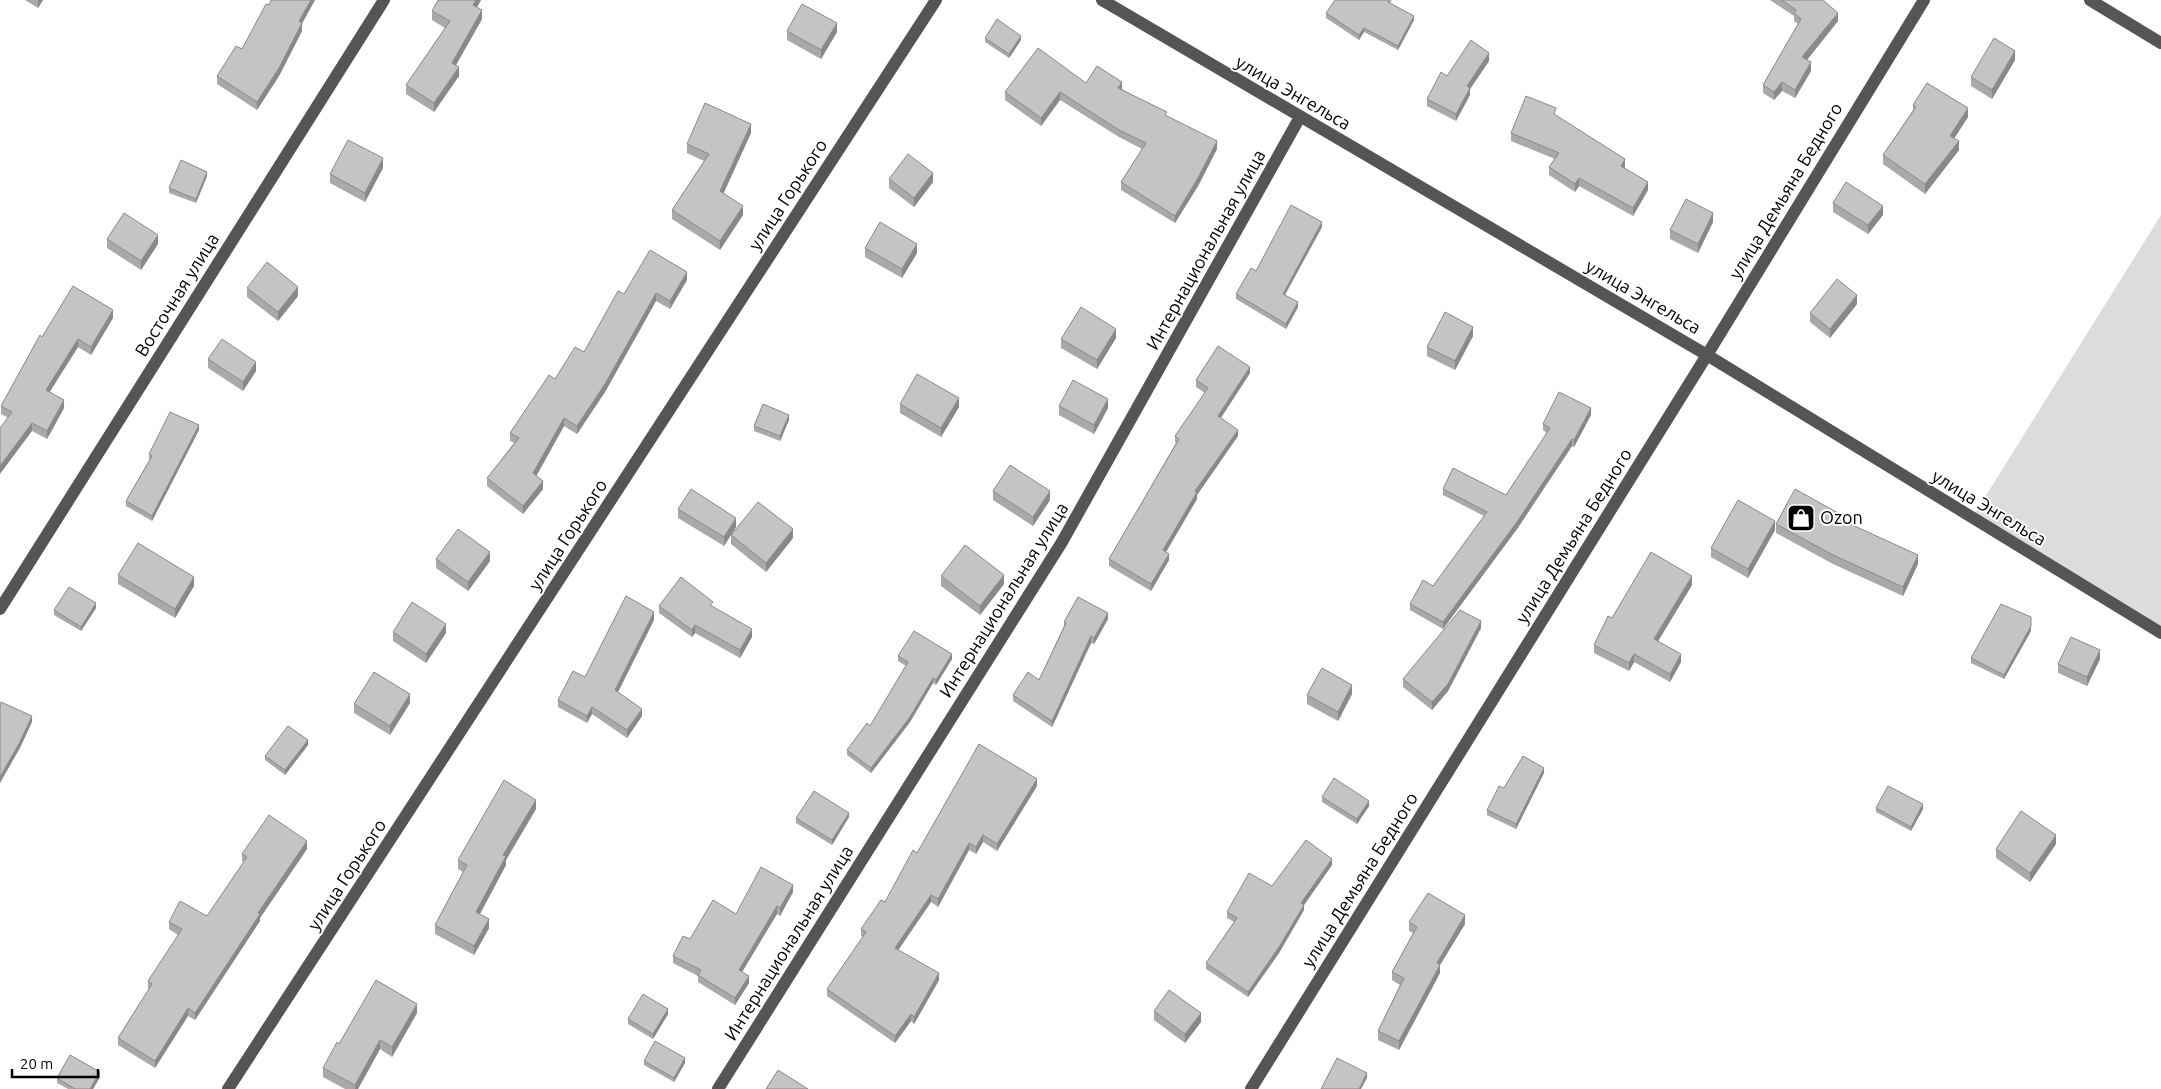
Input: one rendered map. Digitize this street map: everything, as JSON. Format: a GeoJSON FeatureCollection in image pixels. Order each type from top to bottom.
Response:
{"type":"FeatureCollection","features":[{"type":"Feature","properties":{"kind":"street","name":"Восточная улица"},"geometry":{"type":"LineString","coordinates":[[0,610],[384,0]]}},
{"type":"Feature","properties":{"kind":"street","name":"улица Горького"},"geometry":{"type":"LineString","coordinates":[[228,1089],[936,0]]}},
{"type":"Feature","properties":{"kind":"street","name":"улица Энгельса"},"geometry":{"type":"LineString","coordinates":[[1102,0],[1707,355],[2161,633]]}},
{"type":"Feature","properties":{"kind":"street","name":"улица Демьяна Бедного"},"geometry":{"type":"LineString","coordinates":[[1251,1089],[1707,355],[1924,0]]}},
{"type":"Feature","properties":{"kind":"street"},"geometry":{"type":"LineString","coordinates":[[2090,0],[2161,43]]}},
{"type":"Feature","properties":{"kind":"street","name":"Интернациональная улица"},"geometry":{"type":"LineString","coordinates":[[718,1089],[1062,542],[1300,117]]}},
{"type":"Feature","properties":{"kind":"shaded area"},"geometry":{"type":"Polygon","coordinates":[[[2161,215],[2161,633],[1972,518],[2161,215]]]}},
{"type":"Feature","properties":{"kind":"building"},"geometry":{"type":"Polygon","coordinates":[[[271,0],[311,0],[299,21],[302,23],[279,68],[257,102],[217,76],[236,46],[242,49],[266,4],[269,5],[271,0]]]}},
{"type":"Feature","properties":{"kind":"building"},"geometry":{"type":"Polygon","coordinates":[[[438,0],[476,0],[473,5],[482,10],[452,63],[459,67],[434,103],[406,85],[450,21],[432,11],[438,0]]]}},
{"type":"Feature","properties":{"kind":"building"},"geometry":{"type":"Polygon","coordinates":[[[1335,0],[1389,0],[1388,2],[1414,16],[1398,46],[1364,28],[1359,35],[1326,13],[1335,0]]]}},
{"type":"Feature","properties":{"kind":"building"},"geometry":{"type":"Polygon","coordinates":[[[1782,0],[1823,0],[1838,13],[1802,57],[1811,62],[1795,90],[1782,82],[1774,92],[1763,85],[1801,19],[1794,13],[1796,10],[1782,0]]]}},
{"type":"Feature","properties":{"kind":"building"},"geometry":{"type":"Polygon","coordinates":[[[802,4],[837,23],[821,50],[787,31],[802,4]]]}},
{"type":"Feature","properties":{"kind":"building"},"geometry":{"type":"Polygon","coordinates":[[[997,19],[1021,36],[1009,54],[985,38],[997,19]]]}},
{"type":"Feature","properties":{"kind":"building"},"geometry":{"type":"Polygon","coordinates":[[[1994,38],[2015,51],[1992,90],[1971,77],[1994,38]]]}},
{"type":"Feature","properties":{"kind":"building"},"geometry":{"type":"Polygon","coordinates":[[[1471,40],[1489,53],[1467,86],[1470,88],[1456,114],[1427,99],[1441,72],[1447,76],[1471,40]]]}},
{"type":"Feature","properties":{"kind":"building"},"geometry":{"type":"Polygon","coordinates":[[[1038,48],[1086,83],[1097,66],[1122,82],[1118,88],[1167,112],[1165,115],[1217,141],[1198,178],[1175,216],[1121,182],[1146,143],[1119,130],[1060,92],[1041,118],[1005,92],[1038,48]]]}},
{"type":"Feature","properties":{"kind":"building"},"geometry":{"type":"Polygon","coordinates":[[[1927,83],[1968,108],[1950,136],[1959,141],[1925,184],[1883,155],[1916,107],[1913,105],[1927,83]]]}},
{"type":"Feature","properties":{"kind":"building"},"geometry":{"type":"Polygon","coordinates":[[[1526,96],[1556,108],[1554,114],[1625,159],[1621,166],[1648,182],[1633,208],[1579,178],[1575,184],[1549,167],[1559,153],[1511,133],[1526,96]]]}},
{"type":"Feature","properties":{"kind":"building"},"geometry":{"type":"Polygon","coordinates":[[[705,103],[751,124],[720,191],[743,206],[720,241],[672,210],[709,154],[687,144],[705,103]]]}},
{"type":"Feature","properties":{"kind":"building"},"geometry":{"type":"Polygon","coordinates":[[[348,140],[383,158],[365,193],[330,174],[348,140]]]}},
{"type":"Feature","properties":{"kind":"building"},"geometry":{"type":"Polygon","coordinates":[[[908,154],[933,173],[914,198],[889,179],[908,154]]]}},
{"type":"Feature","properties":{"kind":"building"},"geometry":{"type":"Polygon","coordinates":[[[181,160],[207,172],[196,199],[169,188],[181,160]]]}},
{"type":"Feature","properties":{"kind":"building"},"geometry":{"type":"Polygon","coordinates":[[[1846,182],[1883,206],[1868,225],[1833,203],[1846,182]]]}},
{"type":"Feature","properties":{"kind":"building"},"geometry":{"type":"Polygon","coordinates":[[[1686,199],[1713,213],[1698,244],[1670,230],[1686,199]]]}},
{"type":"Feature","properties":{"kind":"building"},"geometry":{"type":"Polygon","coordinates":[[[1291,205],[1322,222],[1283,294],[1298,302],[1286,324],[1236,294],[1251,268],[1256,271],[1291,205]]]}},
{"type":"Feature","properties":{"kind":"building"},"geometry":{"type":"Polygon","coordinates":[[[124,213],[158,235],[141,261],[107,239],[124,213]]]}},
{"type":"Feature","properties":{"kind":"building"},"geometry":{"type":"Polygon","coordinates":[[[880,222],[917,244],[902,269],[865,248],[880,222]]]}},
{"type":"Feature","properties":{"kind":"building"},"geometry":{"type":"Polygon","coordinates":[[[650,250],[687,272],[670,301],[656,293],[605,384],[577,426],[564,418],[533,473],[543,481],[523,506],[487,478],[519,438],[510,433],[549,375],[555,379],[575,347],[584,352],[618,291],[624,294],[650,250]]]}},
{"type":"Feature","properties":{"kind":"building"},"geometry":{"type":"Polygon","coordinates":[[[267,262],[298,287],[278,312],[247,288],[267,262]]]}},
{"type":"Feature","properties":{"kind":"building"},"geometry":{"type":"Polygon","coordinates":[[[1837,279],[1857,295],[1830,329],[1810,313],[1837,279]]]}},
{"type":"Feature","properties":{"kind":"building"},"geometry":{"type":"Polygon","coordinates":[[[73,286],[113,310],[91,347],[78,339],[46,390],[64,400],[47,431],[32,423],[0,466],[0,428],[12,412],[1,406],[40,335],[42,337],[73,286]]]}},
{"type":"Feature","properties":{"kind":"building"},"geometry":{"type":"Polygon","coordinates":[[[1081,307],[1116,329],[1097,360],[1061,339],[1081,307]]]}},
{"type":"Feature","properties":{"kind":"building"},"geometry":{"type":"Polygon","coordinates":[[[1445,312],[1473,327],[1455,361],[1427,347],[1445,312]]]}},
{"type":"Feature","properties":{"kind":"building"},"geometry":{"type":"Polygon","coordinates":[[[222,339],[256,362],[243,382],[208,359],[222,339]]]}},
{"type":"Feature","properties":{"kind":"building"},"geometry":{"type":"Polygon","coordinates":[[[1218,346],[1250,367],[1218,416],[1238,430],[1195,491],[1197,492],[1163,550],[1169,554],[1151,584],[1109,559],[1179,439],[1175,436],[1208,388],[1196,380],[1218,346]]]}},
{"type":"Feature","properties":{"kind":"building"},"geometry":{"type":"Polygon","coordinates":[[[917,374],[959,398],[941,428],[900,404],[917,374]]]}},
{"type":"Feature","properties":{"kind":"building"},"geometry":{"type":"Polygon","coordinates":[[[1073,380],[1108,399],[1094,425],[1059,406],[1073,380]]]}},
{"type":"Feature","properties":{"kind":"building"},"geometry":{"type":"Polygon","coordinates":[[[1559,392],[1591,408],[1574,440],[1572,439],[1517,522],[1443,622],[1410,604],[1423,580],[1433,586],[1487,512],[1443,489],[1453,468],[1506,495],[1550,428],[1543,424],[1559,392]]]}},
{"type":"Feature","properties":{"kind":"building"},"geometry":{"type":"Polygon","coordinates":[[[763,404],[789,415],[780,436],[754,426],[763,404]]]}},
{"type":"Feature","properties":{"kind":"building"},"geometry":{"type":"Polygon","coordinates":[[[170,412],[199,425],[152,516],[126,501],[152,456],[149,454],[170,412]]]}},
{"type":"Feature","properties":{"kind":"building"},"geometry":{"type":"Polygon","coordinates":[[[1010,465],[1050,491],[1033,517],[993,491],[1010,465]]]}},
{"type":"Feature","properties":{"kind":"building"},"geometry":{"type":"Polygon","coordinates":[[[691,489],[736,518],[724,537],[678,509],[691,489]]]}},
{"type":"Feature","properties":{"kind":"building"},"geometry":{"type":"Polygon","coordinates":[[[1795,489],[1838,513],[1835,517],[1918,555],[1903,587],[1833,555],[1776,524],[1795,489]]]}},
{"type":"Feature","properties":{"kind":"building"},"geometry":{"type":"Polygon","coordinates":[[[1738,500],[1775,521],[1748,569],[1711,548],[1738,500]]]}},
{"type":"Feature","properties":{"kind":"building"},"geometry":{"type":"Polygon","coordinates":[[[758,502],[793,529],[766,563],[731,535],[758,502]]]}},
{"type":"Feature","properties":{"kind":"building"},"geometry":{"type":"Polygon","coordinates":[[[458,529],[490,552],[468,582],[436,559],[458,529]]]}},
{"type":"Feature","properties":{"kind":"building"},"geometry":{"type":"Polygon","coordinates":[[[138,543],[194,577],[175,609],[118,575],[138,543]]]}},
{"type":"Feature","properties":{"kind":"building"},"geometry":{"type":"Polygon","coordinates":[[[965,545],[1004,575],[980,606],[941,576],[965,545]]]}},
{"type":"Feature","properties":{"kind":"building"},"geometry":{"type":"Polygon","coordinates":[[[1651,552],[1692,576],[1654,639],[1681,654],[1670,674],[1634,654],[1629,663],[1594,645],[1608,616],[1612,618],[1651,552]]]}},
{"type":"Feature","properties":{"kind":"building"},"geometry":{"type":"Polygon","coordinates":[[[681,577],[713,602],[710,605],[752,629],[740,650],[695,625],[692,630],[659,606],[681,577]]]}},
{"type":"Feature","properties":{"kind":"building"},"geometry":{"type":"Polygon","coordinates":[[[69,587],[96,603],[81,627],[54,610],[69,587]]]}},
{"type":"Feature","properties":{"kind":"building"},"geometry":{"type":"Polygon","coordinates":[[[626,596],[654,612],[615,690],[642,709],[627,730],[592,707],[587,716],[558,700],[573,671],[585,677],[626,596]]]}},
{"type":"Feature","properties":{"kind":"building"},"geometry":{"type":"Polygon","coordinates":[[[1078,597],[1108,613],[1094,638],[1091,636],[1052,721],[1013,695],[1028,672],[1039,680],[1066,623],[1064,622],[1078,597]]]}},
{"type":"Feature","properties":{"kind":"building"},"geometry":{"type":"Polygon","coordinates":[[[412,602],[446,624],[426,654],[393,632],[412,602]]]}},
{"type":"Feature","properties":{"kind":"building"},"geometry":{"type":"Polygon","coordinates":[[[2001,604],[2031,617],[2031,626],[2004,675],[1971,658],[2001,604]]]}},
{"type":"Feature","properties":{"kind":"building"},"geometry":{"type":"Polygon","coordinates":[[[1460,610],[1481,621],[1448,684],[1432,702],[1403,679],[1460,610]]]}},
{"type":"Feature","properties":{"kind":"building"},"geometry":{"type":"Polygon","coordinates":[[[914,631],[952,654],[936,680],[933,678],[910,717],[871,768],[847,750],[867,723],[870,726],[908,662],[898,656],[914,631]]]}},
{"type":"Feature","properties":{"kind":"building"},"geometry":{"type":"Polygon","coordinates":[[[2071,637],[2100,650],[2087,677],[2058,664],[2071,637]]]}},
{"type":"Feature","properties":{"kind":"building"},"geometry":{"type":"Polygon","coordinates":[[[1322,668],[1352,685],[1338,712],[1307,695],[1322,668]]]}},
{"type":"Feature","properties":{"kind":"building"},"geometry":{"type":"Polygon","coordinates":[[[374,672],[410,694],[390,726],[354,704],[374,672]]]}},
{"type":"Feature","properties":{"kind":"building"},"geometry":{"type":"Polygon","coordinates":[[[1,702],[32,716],[0,777],[0,705],[1,702]]]}},
{"type":"Feature","properties":{"kind":"building"},"geometry":{"type":"Polygon","coordinates":[[[288,726],[308,740],[285,770],[265,756],[288,726]]]}},
{"type":"Feature","properties":{"kind":"building"},"geometry":{"type":"Polygon","coordinates":[[[979,744],[1037,779],[997,844],[983,835],[976,847],[969,843],[938,899],[931,895],[895,948],[939,973],[914,1017],[911,1014],[895,1036],[827,989],[866,932],[861,929],[881,900],[885,902],[913,850],[917,853],[979,744]]]}},
{"type":"Feature","properties":{"kind":"building"},"geometry":{"type":"Polygon","coordinates":[[[1523,756],[1544,768],[1516,824],[1487,810],[1499,786],[1504,788],[1523,756]]]}},
{"type":"Feature","properties":{"kind":"building"},"geometry":{"type":"Polygon","coordinates":[[[1334,778],[1369,801],[1357,819],[1322,797],[1334,778]]]}},
{"type":"Feature","properties":{"kind":"building"},"geometry":{"type":"Polygon","coordinates":[[[504,780],[536,800],[503,855],[506,856],[476,912],[489,919],[474,946],[435,925],[467,865],[458,860],[504,780]]]}},
{"type":"Feature","properties":{"kind":"building"},"geometry":{"type":"Polygon","coordinates":[[[1888,786],[1923,804],[1911,827],[1876,808],[1888,786]]]}},
{"type":"Feature","properties":{"kind":"building"},"geometry":{"type":"Polygon","coordinates":[[[814,791],[849,813],[832,840],[796,818],[814,791]]]}},
{"type":"Feature","properties":{"kind":"building"},"geometry":{"type":"Polygon","coordinates":[[[2021,811],[2056,835],[2030,873],[1996,849],[2021,811]]]}},
{"type":"Feature","properties":{"kind":"building"},"geometry":{"type":"Polygon","coordinates":[[[269,815],[307,841],[258,913],[260,914],[195,1013],[188,1008],[155,1061],[118,1038],[152,984],[148,981],[182,929],[169,922],[180,901],[207,916],[247,857],[242,854],[269,815]]]}},
{"type":"Feature","properties":{"kind":"building"},"geometry":{"type":"Polygon","coordinates":[[[1306,840],[1332,859],[1301,903],[1304,905],[1279,947],[1248,992],[1206,963],[1237,918],[1227,912],[1249,873],[1272,886],[1306,840]]]}},
{"type":"Feature","properties":{"kind":"building"},"geometry":{"type":"Polygon","coordinates":[[[761,867],[793,885],[780,908],[777,906],[739,970],[749,976],[735,998],[698,975],[701,970],[673,956],[683,936],[690,939],[713,900],[736,914],[761,867]]]}},
{"type":"Feature","properties":{"kind":"building"},"geometry":{"type":"Polygon","coordinates":[[[1428,893],[1465,915],[1437,963],[1440,965],[1399,1041],[1378,1031],[1404,978],[1392,972],[1417,927],[1409,922],[1428,893]]]}},
{"type":"Feature","properties":{"kind":"building"},"geometry":{"type":"Polygon","coordinates":[[[376,980],[417,1004],[392,1047],[380,1040],[355,1085],[323,1068],[376,980]]]}},
{"type":"Feature","properties":{"kind":"building"},"geometry":{"type":"Polygon","coordinates":[[[1169,990],[1201,1013],[1185,1034],[1154,1011],[1169,990]]]}},
{"type":"Feature","properties":{"kind":"building"},"geometry":{"type":"Polygon","coordinates":[[[643,994],[668,1009],[653,1034],[628,1019],[643,994]]]}},
{"type":"Feature","properties":{"kind":"building"},"geometry":{"type":"Polygon","coordinates":[[[655,1041],[685,1058],[674,1078],[644,1061],[655,1041]]]}},
{"type":"Feature","properties":{"kind":"building"},"geometry":{"type":"Polygon","coordinates":[[[70,1055],[100,1072],[90,1089],[75,1089],[57,1078],[70,1055]]]}},
{"type":"Feature","properties":{"kind":"building"},"geometry":{"type":"Polygon","coordinates":[[[1337,1058],[1367,1073],[1359,1089],[1321,1089],[1337,1058]]]}},
{"type":"Feature","properties":{"kind":"building"},"geometry":{"type":"Polygon","coordinates":[[[778,1070],[808,1089],[766,1089],[778,1070]]]}},
{"type":"Feature","properties":{"kind":"place","name":"Ozon"},"geometry":{"type":"Point","coordinates":[1801,518]}}]}
